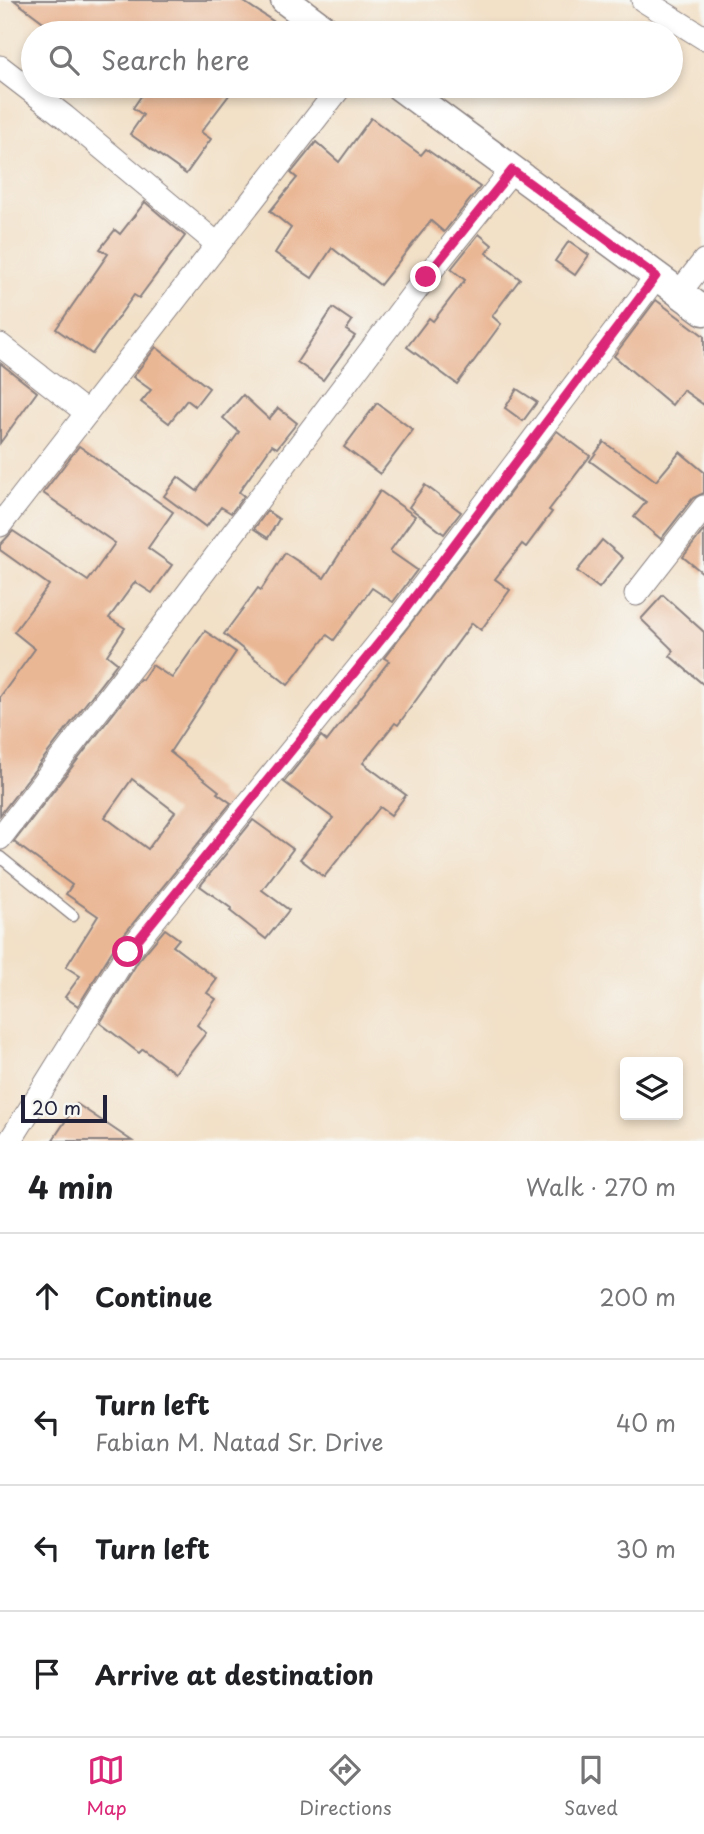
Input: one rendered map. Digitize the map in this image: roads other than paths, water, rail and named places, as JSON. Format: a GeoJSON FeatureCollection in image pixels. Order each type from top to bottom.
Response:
{"type":"FeatureCollection","features":[{"type":"Feature","properties":{"kind":"street"},"geometry":{"type":"LineString","coordinates":[[285,0],[313,21]]}},
{"type":"Feature","properties":{"kind":"street"},"geometry":{"type":"LineString","coordinates":[[643,0],[677,21]]}},
{"type":"Feature","properties":{"kind":"street"},"geometry":{"type":"LineString","coordinates":[[683,25],[704,38]]}},
{"type":"Feature","properties":{"kind":"street"},"geometry":{"type":"LineString","coordinates":[[0,67],[21,83]]}},
{"type":"Feature","properties":{"kind":"street"},"geometry":{"type":"LineString","coordinates":[[40,98],[217,244]]}},
{"type":"Feature","properties":{"kind":"street"},"geometry":{"type":"LineString","coordinates":[[0,525],[332,98]]}},
{"type":"Feature","properties":{"kind":"street"},"geometry":{"type":"LineString","coordinates":[[415,98],[704,311]]}},
{"type":"Feature","properties":{"kind":"street"},"geometry":{"type":"LineString","coordinates":[[0,838],[426,277],[512,170]]}},
{"type":"Feature","properties":{"kind":"street"},"geometry":{"type":"LineString","coordinates":[[10,1141],[128,952],[668,285],[704,261]]}},
{"type":"Feature","properties":{"kind":"street"},"geometry":{"type":"LineString","coordinates":[[0,345],[87,413]]}},
{"type":"Feature","properties":{"kind":"street"},"geometry":{"type":"LineString","coordinates":[[636,594],[704,507]]}},
{"type":"Feature","properties":{"kind":"lane"},"geometry":{"type":"LineString","coordinates":[[0,858],[73,916]]}}]}
